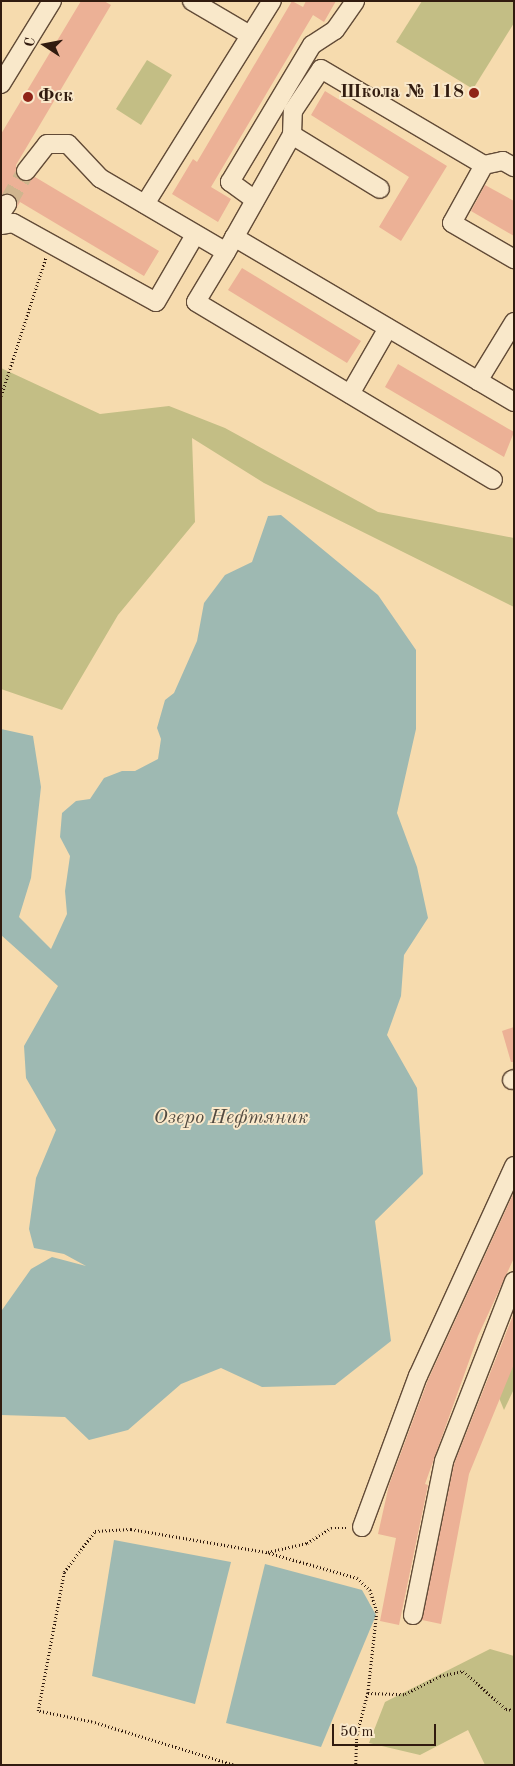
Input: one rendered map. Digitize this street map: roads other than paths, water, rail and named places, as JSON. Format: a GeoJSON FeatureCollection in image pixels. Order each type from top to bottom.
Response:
{"type":"FeatureCollection","features":[{"type":"Feature","properties":{"kind":"lane"},"geometry":{"type":"LineString","coordinates":[[1,84],[52,1]]}},
{"type":"Feature","properties":{"kind":"lane"},"geometry":{"type":"LineString","coordinates":[[192,1],[248,34]]}},
{"type":"Feature","properties":{"kind":"lane"},"geometry":{"type":"LineString","coordinates":[[145,204],[248,34],[272,1]]}},
{"type":"Feature","properties":{"kind":"lane"},"geometry":{"type":"LineString","coordinates":[[255,200],[230,182],[312,45],[335,30],[355,1]]}},
{"type":"Feature","properties":{"kind":"lane"},"geometry":{"type":"LineString","coordinates":[[493,480],[196,302],[292,135],[293,111],[321,69],[484,165],[503,161],[514,167]]}},
{"type":"Feature","properties":{"kind":"lane"},"geometry":{"type":"LineString","coordinates":[[292,135],[380,189]]}},
{"type":"Feature","properties":{"kind":"lane"},"geometry":{"type":"LineString","coordinates":[[26,172],[47,144],[68,144],[100,178],[195,234],[230,245],[388,328],[514,402]]}},
{"type":"Feature","properties":{"kind":"lane"},"geometry":{"type":"LineString","coordinates":[[484,165],[452,223],[514,259]]}},
{"type":"Feature","properties":{"kind":"lane"},"geometry":{"type":"LineString","coordinates":[[1,225],[12,223],[156,302],[195,234]]}},
{"type":"Feature","properties":{"kind":"lane"},"geometry":{"type":"LineString","coordinates":[[478,381],[514,322]]}},
{"type":"Feature","properties":{"kind":"lane"},"geometry":{"type":"LineString","coordinates":[[350,394],[388,328]]}},
{"type":"Feature","properties":{"kind":"lane"},"geometry":{"type":"LineString","coordinates":[[362,1527],[418,1376],[514,1166]]}},
{"type":"Feature","properties":{"kind":"lane"},"geometry":{"type":"LineString","coordinates":[[413,1614],[444,1461],[514,1281]]}},
{"type":"Feature","properties":{"kind":"water","name":"Озеро Нефтяник"},"geometry":{"type":"Polygon","coordinates":[[[281,515],[378,595],[416,650],[416,729],[397,813],[417,867],[428,918],[404,955],[401,996],[387,1035],[417,1088],[423,1174],[375,1221],[391,1341],[335,1385],[262,1387],[221,1368],[181,1384],[128,1430],[89,1440],[65,1417],[1,1415],[2,1310],[31,1269],[52,1257],[86,1266],[64,1254],[34,1248],[29,1229],[36,1178],[56,1130],[26,1078],[24,1046],[58,986],[1,935],[1,729],[33,736],[41,787],[31,878],[19,917],[51,949],[67,914],[65,891],[70,856],[60,837],[62,813],[76,801],[90,799],[104,778],[122,771],[135,771],[158,759],[161,739],[157,728],[165,700],[174,693],[197,641],[204,603],[225,575],[252,562],[268,516],[281,515]]]}},
{"type":"Feature","properties":{"kind":"water"},"geometry":{"type":"Polygon","coordinates":[[[114,1540],[231,1562],[195,1704],[92,1676],[114,1540]]]}},
{"type":"Feature","properties":{"kind":"water"},"geometry":{"type":"Polygon","coordinates":[[[265,1564],[362,1590],[376,1615],[321,1747],[226,1723],[265,1564]]]}},
{"type":"Feature","properties":{"kind":"tunnel"},"geometry":{"type":"LineString","coordinates":[[7,204],[26,171]]}},
{"type":"Feature","properties":{"kind":"place","name":"Школа № 118"},"geometry":{"type":"Point","coordinates":[474,93]}},
{"type":"Feature","properties":{"kind":"place","name":"Фск"},"geometry":{"type":"Point","coordinates":[28,97]}}]}
